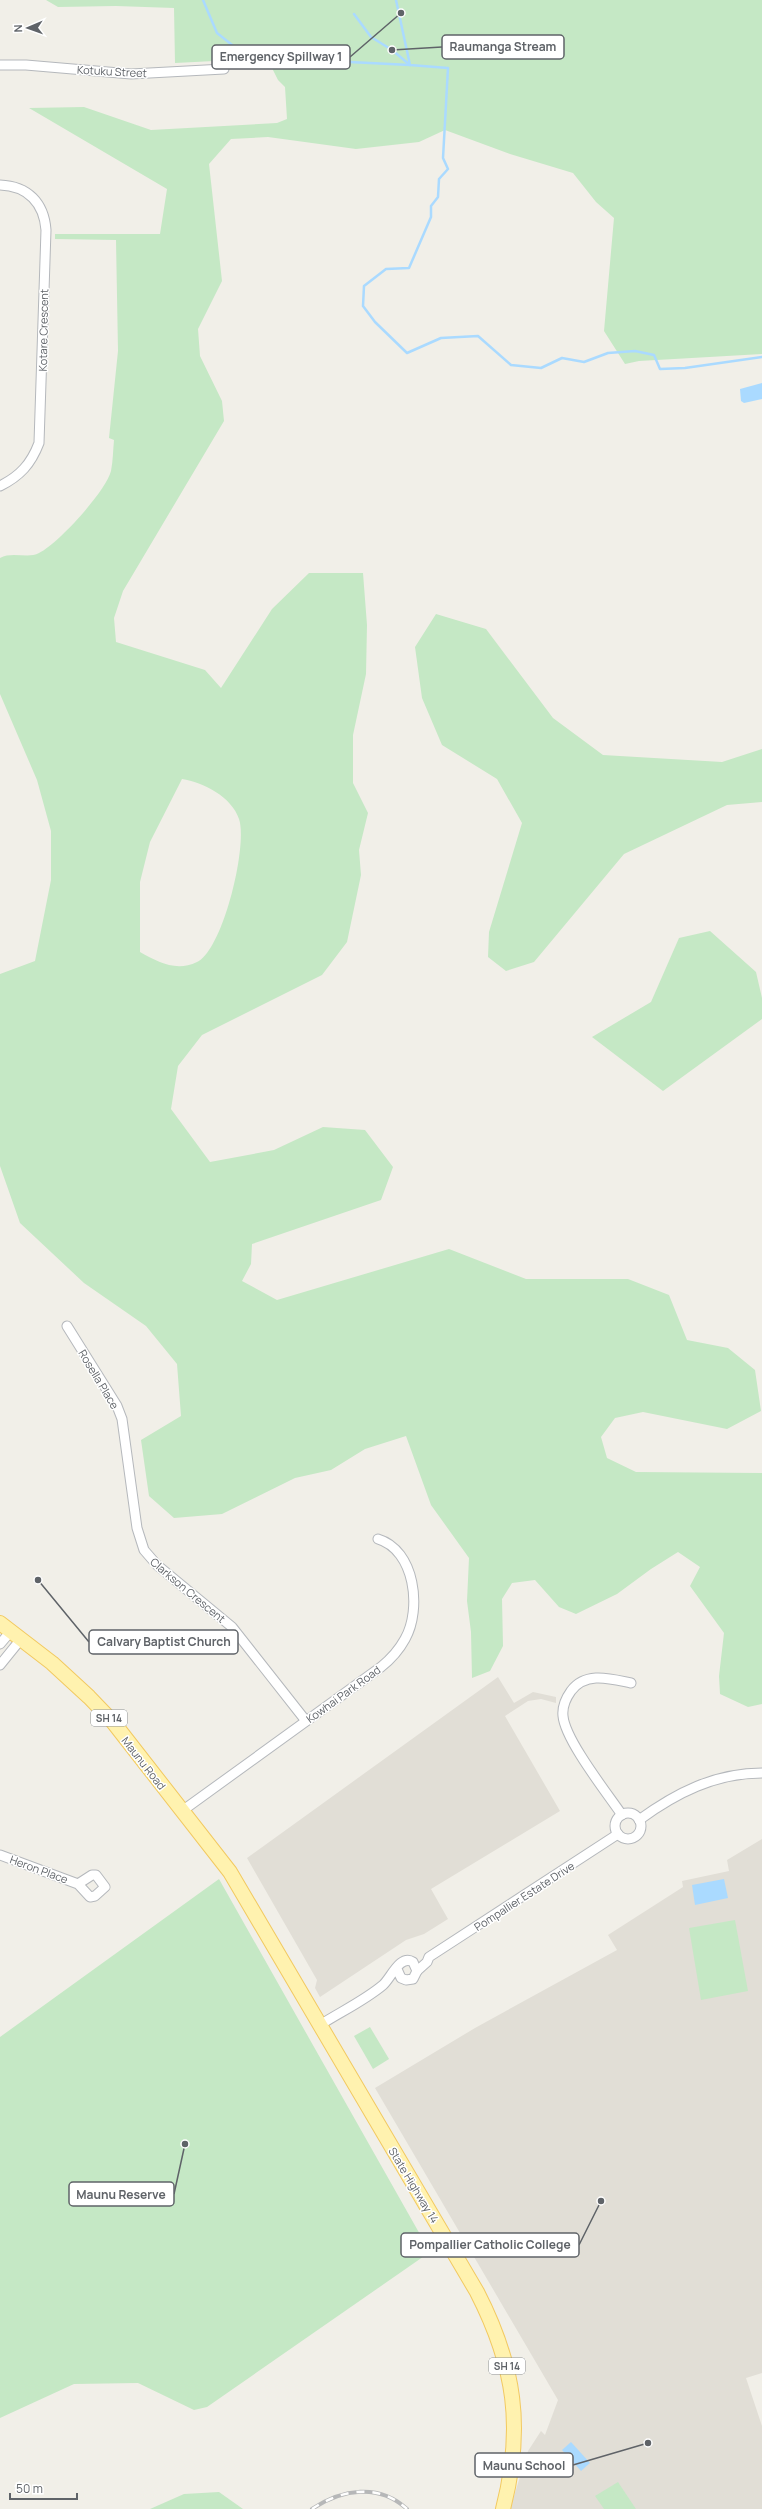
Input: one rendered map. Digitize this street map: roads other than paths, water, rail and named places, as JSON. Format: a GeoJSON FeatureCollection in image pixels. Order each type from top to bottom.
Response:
{"type":"FeatureCollection","features":[{"type":"Feature","properties":{"kind":"main road","name":"Maunu Road"},"geometry":{"type":"LineString","coordinates":[[11,1631],[90,1696],[230,1872],[250,1905]]}},
{"type":"Feature","properties":{"kind":"main road","name":"State Highway 14"},"geometry":{"type":"LineString","coordinates":[[250,1905],[477,2292],[499,2340],[507,2365],[511,2390],[514,2432],[511,2474],[502,2509]]}},
{"type":"Feature","properties":{"kind":"street","name":"Kotuku Street"},"geometry":{"type":"LineString","coordinates":[[0,65],[26,65],[131,74],[224,68]]}},
{"type":"Feature","properties":{"kind":"street","name":"Kotare Crescent"},"geometry":{"type":"LineString","coordinates":[[0,185],[17,188],[33,197],[43,210],[46,230],[39,444],[28,466],[20,474],[0,486]]}},
{"type":"Feature","properties":{"kind":"street","name":"Rosella Place"},"geometry":{"type":"LineString","coordinates":[[67,1326],[117,1406],[124,1435]]}},
{"type":"Feature","properties":{"kind":"street","name":"Clarkson Crescent"},"geometry":{"type":"LineString","coordinates":[[124,1435],[139,1539],[144,1550],[157,1565],[232,1627],[306,1721]]}},
{"type":"Feature","properties":{"kind":"street","name":"Kowhai Park Road"},"geometry":{"type":"LineString","coordinates":[[182,1811],[386,1662],[406,1638],[413,1612],[412,1584],[408,1570],[394,1547],[378,1539]]}},
{"type":"Feature","properties":{"kind":"street"},"geometry":{"type":"LineString","coordinates":[[0,1644],[11,1631]]}},
{"type":"Feature","properties":{"kind":"street"},"geometry":{"type":"LineString","coordinates":[[0,1665],[11,1631]]}},
{"type":"Feature","properties":{"kind":"street"},"geometry":{"type":"LineString","coordinates":[[622,1815],[569,1736],[562,1716],[567,1696],[580,1682],[599,1677],[631,1683]]}},
{"type":"Feature","properties":{"kind":"street"},"geometry":{"type":"LineString","coordinates":[[639,1820],[694,1786],[718,1777],[762,1773]]}},
{"type":"Feature","properties":{"kind":"street"},"geometry":{"type":"LineString","coordinates":[[633,1814],[639,1820],[641,1828],[637,1836],[629,1839],[618,1834],[616,1826],[622,1815],[633,1814]]}},
{"type":"Feature","properties":{"kind":"street","name":"Pompallier Estate Drive"},"geometry":{"type":"LineString","coordinates":[[418,1971],[427,1962],[429,1957],[618,1834]]}},
{"type":"Feature","properties":{"kind":"street","name":"Heron Place"},"geometry":{"type":"LineString","coordinates":[[0,1855],[78,1884]]}},
{"type":"Feature","properties":{"kind":"street","name":"Pompallier Estate Drive"},"geometry":{"type":"LineString","coordinates":[[411,1961],[422,1957],[429,1957]]}},
{"type":"Feature","properties":{"kind":"street"},"geometry":{"type":"LineString","coordinates":[[320,2025],[384,1984],[402,1962],[411,1961],[416,1964],[418,1971],[413,1979],[403,1979],[384,1984]]}},
{"type":"Feature","properties":{"kind":"street"},"geometry":{"type":"LineString","coordinates":[[397,1969],[398,1975],[403,1979]]}},
{"type":"Feature","properties":{"kind":"water"},"geometry":{"type":"Polygon","coordinates":[[[762,383],[762,399],[744,403],[741,401],[740,389],[762,383]]]}},
{"type":"Feature","properties":{"kind":"water"},"geometry":{"type":"Polygon","coordinates":[[[724,1879],[728,1898],[695,1905],[692,1885],[724,1879]]]}},
{"type":"Feature","properties":{"kind":"water"},"geometry":{"type":"Polygon","coordinates":[[[571,2442],[590,2463],[581,2471],[562,2450],[571,2442]]]}},
{"type":"Feature","properties":{"kind":"waterway"},"geometry":{"type":"LineString","coordinates":[[203,0],[217,33],[241,52],[289,59],[410,65],[396,0]]}},
{"type":"Feature","properties":{"kind":"waterway"},"geometry":{"type":"LineString","coordinates":[[354,14],[371,37],[392,50],[410,65],[448,68],[443,158],[448,169],[439,179],[438,197],[431,206],[431,217],[409,268],[386,269],[364,286],[363,306],[375,322],[407,353],[441,338],[478,336],[511,365],[541,368],[562,358],[584,362],[608,353],[635,351],[654,355],[660,369],[685,368],[762,357]]}},
{"type":"Feature","properties":{"kind":"railway"},"geometry":{"type":"LineString","coordinates":[[312,2509],[336,2497],[348,2493],[360,2492],[373,2492],[385,2495],[407,2509]]}},
{"type":"Feature","properties":{"kind":"place","name":"Emergency Spillway 1"},"geometry":{"type":"Point","coordinates":[401,13]}},
{"type":"Feature","properties":{"kind":"place","name":"Raumanga Stream"},"geometry":{"type":"Point","coordinates":[392,50]}},
{"type":"Feature","properties":{"kind":"place","name":"Calvary Baptist Church"},"geometry":{"type":"Point","coordinates":[38,1580]}},
{"type":"Feature","properties":{"kind":"place","name":"Maunu Reserve"},"geometry":{"type":"Point","coordinates":[185,2144]}},
{"type":"Feature","properties":{"kind":"place","name":"Pompallier Catholic College"},"geometry":{"type":"Point","coordinates":[601,2201]}},
{"type":"Feature","properties":{"kind":"place","name":"Maunu School"},"geometry":{"type":"Point","coordinates":[648,2443]}}]}
